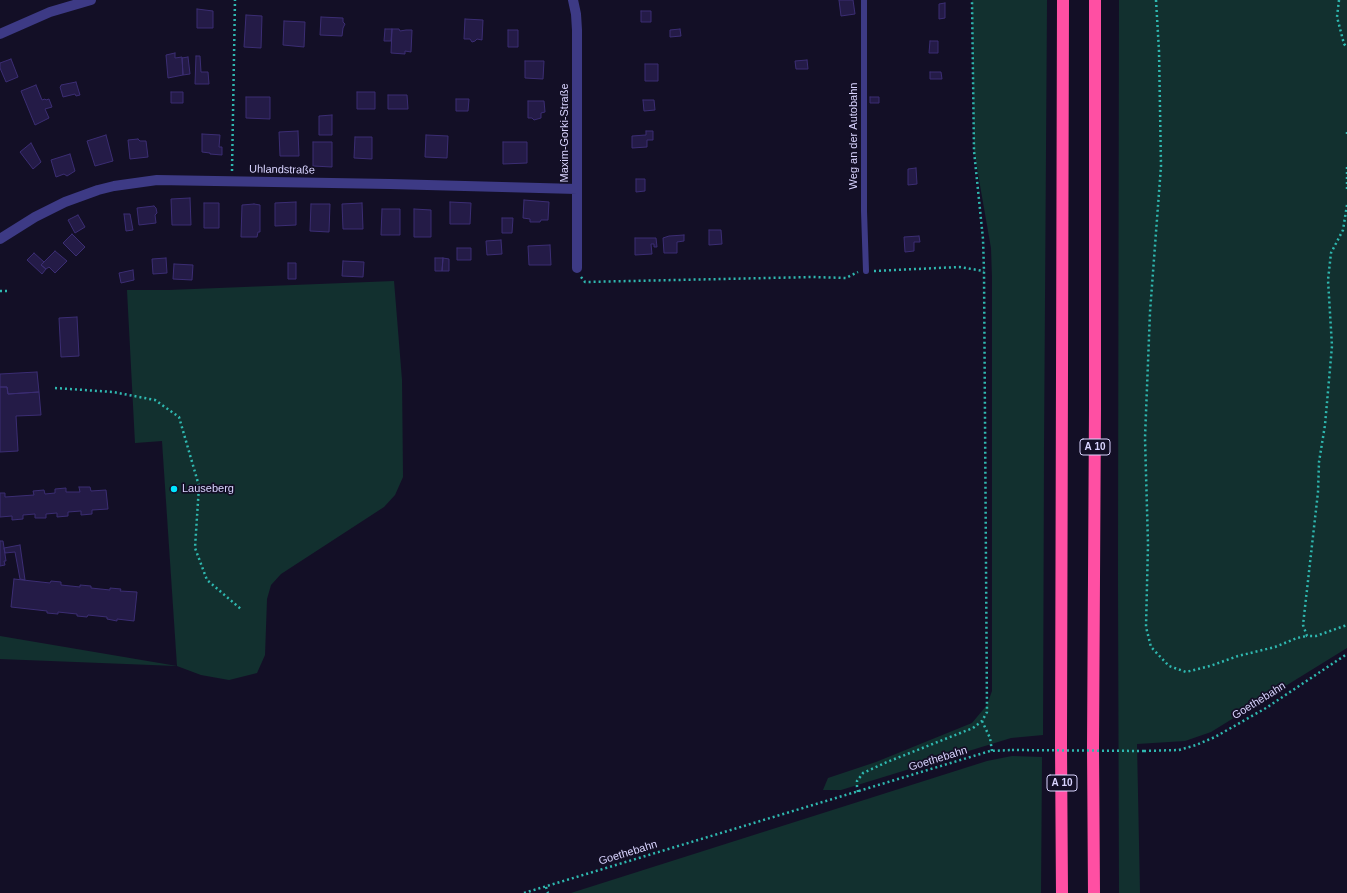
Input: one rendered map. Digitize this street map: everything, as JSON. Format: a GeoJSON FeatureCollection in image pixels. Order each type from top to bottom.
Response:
{"type":"FeatureCollection","features":[{"type":"Feature","properties":{"kind":"highway","name":"A 10"},"geometry":{"type":"LineString","coordinates":[[1062,893],[1061,709],[1064,0]]}},
{"type":"Feature","properties":{"kind":"highway","name":"A 10"},"geometry":{"type":"LineString","coordinates":[[1094,893],[1095,0]]}},
{"type":"Feature","properties":{"kind":"street"},"geometry":{"type":"LineString","coordinates":[[0,34],[50,12],[91,0]]}},
{"type":"Feature","properties":{"kind":"street","name":"Maxim-Gorki-Straße"},"geometry":{"type":"LineString","coordinates":[[573,0],[577,30],[577,268]]}},
{"type":"Feature","properties":{"kind":"street","name":"Uhlandstraße"},"geometry":{"type":"LineString","coordinates":[[0,239],[35,217],[62,203],[101,189],[129,183],[157,180],[577,189]]}},
{"type":"Feature","properties":{"kind":"lane","name":"Weg an der Autobahn"},"geometry":{"type":"LineString","coordinates":[[864,0],[864,211],[866,271]]}},
{"type":"Feature","properties":{"kind":"path"},"geometry":{"type":"LineString","coordinates":[[232,181],[235,0]]}},
{"type":"Feature","properties":{"kind":"path"},"geometry":{"type":"LineString","coordinates":[[858,792],[857,781],[863,773],[893,759],[973,728],[982,721],[987,712],[984,271],[983,239],[974,151],[972,0]]}},
{"type":"Feature","properties":{"kind":"path"},"geometry":{"type":"LineString","coordinates":[[1156,0],[1159,51],[1160,166],[1150,312],[1145,438],[1148,544],[1146,627],[1151,647],[1169,666],[1186,672],[1210,666],[1238,656],[1275,647],[1297,638],[1316,636],[1347,625]]}},
{"type":"Feature","properties":{"kind":"path"},"geometry":{"type":"LineString","coordinates":[[1340,0],[1337,16],[1347,47]]}},
{"type":"Feature","properties":{"kind":"path"},"geometry":{"type":"LineString","coordinates":[[1347,168],[1347,191]]}},
{"type":"Feature","properties":{"kind":"path"},"geometry":{"type":"LineString","coordinates":[[1307,636],[1303,625],[1318,492],[1319,462],[1325,425],[1332,346],[1328,280],[1331,253],[1343,230],[1347,205]]}},
{"type":"Feature","properties":{"kind":"path"},"geometry":{"type":"LineString","coordinates":[[577,268],[580,276],[585,282],[814,277],[846,278],[856,272],[866,271],[959,267],[984,271]]}},
{"type":"Feature","properties":{"kind":"path"},"geometry":{"type":"LineString","coordinates":[[0,291],[7,291]]}},
{"type":"Feature","properties":{"kind":"path"},"geometry":{"type":"LineString","coordinates":[[55,388],[113,392],[155,400],[179,417],[199,486],[195,548],[207,580],[242,610]]}},
{"type":"Feature","properties":{"kind":"path","name":"Goethebahn"},"geometry":{"type":"LineString","coordinates":[[524,893],[992,751],[1179,750],[1215,737],[1266,708],[1347,654]]}},
{"type":"Feature","properties":{"kind":"path"},"geometry":{"type":"LineString","coordinates":[[982,721],[990,738],[992,751]]}},
{"type":"Feature","properties":{"kind":"path"},"geometry":{"type":"LineString","coordinates":[[546,887],[548,893]]}},
{"type":"Feature","properties":{"kind":"green space"},"geometry":{"type":"Polygon","coordinates":[[[972,0],[1047,0],[1043,735],[1011,738],[841,790],[823,790],[828,778],[876,762],[972,723],[987,705],[992,691],[992,277],[991,248],[974,151],[972,0]]]}},
{"type":"Feature","properties":{"kind":"green space"},"geometry":{"type":"Polygon","coordinates":[[[1119,0],[1347,0],[1347,648],[1211,732],[1185,741],[1137,744],[1140,893],[1119,893],[1119,0]]]}},
{"type":"Feature","properties":{"kind":"green space"},"geometry":{"type":"Polygon","coordinates":[[[394,281],[402,380],[403,477],[395,495],[384,507],[281,574],[271,585],[267,599],[265,655],[257,673],[229,680],[201,675],[177,666],[162,441],[135,443],[127,290],[169,290],[394,281]]]}},
{"type":"Feature","properties":{"kind":"green space"},"geometry":{"type":"Polygon","coordinates":[[[0,636],[177,666],[0,659],[0,636]]]}},
{"type":"Feature","properties":{"kind":"green space"},"geometry":{"type":"Polygon","coordinates":[[[1012,756],[1042,757],[1041,893],[571,893],[987,761],[1012,756]]]}},
{"type":"Feature","properties":{"kind":"building"},"geometry":{"type":"Polygon","coordinates":[[[839,0],[853,0],[855,14],[841,16],[839,0]]]}},
{"type":"Feature","properties":{"kind":"building"},"geometry":{"type":"Polygon","coordinates":[[[945,3],[945,18],[939,19],[939,4],[945,3]]]}},
{"type":"Feature","properties":{"kind":"building"},"geometry":{"type":"Polygon","coordinates":[[[197,9],[213,11],[213,28],[197,28],[197,9]]]}},
{"type":"Feature","properties":{"kind":"building"},"geometry":{"type":"Polygon","coordinates":[[[641,11],[651,11],[651,22],[641,22],[641,11]]]}},
{"type":"Feature","properties":{"kind":"building"},"geometry":{"type":"Polygon","coordinates":[[[246,15],[262,16],[261,48],[244,47],[246,15]]]}},
{"type":"Feature","properties":{"kind":"building"},"geometry":{"type":"Polygon","coordinates":[[[321,17],[343,18],[343,22],[345,24],[342,36],[320,35],[321,17]]]}},
{"type":"Feature","properties":{"kind":"building"},"geometry":{"type":"Polygon","coordinates":[[[465,19],[483,20],[482,40],[477,39],[472,42],[470,39],[464,39],[465,19]]]}},
{"type":"Feature","properties":{"kind":"building"},"geometry":{"type":"Polygon","coordinates":[[[284,21],[305,22],[304,47],[283,45],[284,21]]]}},
{"type":"Feature","properties":{"kind":"building"},"geometry":{"type":"Polygon","coordinates":[[[385,29],[392,29],[391,41],[384,41],[385,29]]]}},
{"type":"Feature","properties":{"kind":"building"},"geometry":{"type":"Polygon","coordinates":[[[392,29],[399,29],[400,31],[412,30],[411,52],[405,51],[405,54],[391,53],[392,29]]]}},
{"type":"Feature","properties":{"kind":"building"},"geometry":{"type":"Polygon","coordinates":[[[680,29],[681,36],[670,37],[670,30],[680,29]]]}},
{"type":"Feature","properties":{"kind":"building"},"geometry":{"type":"Polygon","coordinates":[[[508,30],[518,30],[518,47],[508,47],[508,30]]]}},
{"type":"Feature","properties":{"kind":"building"},"geometry":{"type":"Polygon","coordinates":[[[930,41],[938,41],[938,53],[929,53],[930,41]]]}},
{"type":"Feature","properties":{"kind":"building"},"geometry":{"type":"Polygon","coordinates":[[[175,53],[175,58],[182,57],[183,75],[168,78],[166,55],[175,53]]]}},
{"type":"Feature","properties":{"kind":"building"},"geometry":{"type":"Polygon","coordinates":[[[196,56],[200,56],[201,72],[208,72],[209,84],[195,84],[196,56]]]}},
{"type":"Feature","properties":{"kind":"building"},"geometry":{"type":"Polygon","coordinates":[[[188,57],[190,74],[183,75],[182,58],[188,57]]]}},
{"type":"Feature","properties":{"kind":"building"},"geometry":{"type":"Polygon","coordinates":[[[11,59],[18,77],[6,82],[0,68],[0,63],[11,59]]]}},
{"type":"Feature","properties":{"kind":"building"},"geometry":{"type":"Polygon","coordinates":[[[807,60],[808,69],[796,69],[795,61],[807,60]]]}},
{"type":"Feature","properties":{"kind":"building"},"geometry":{"type":"Polygon","coordinates":[[[525,61],[544,61],[543,79],[525,78],[525,61]]]}},
{"type":"Feature","properties":{"kind":"building"},"geometry":{"type":"Polygon","coordinates":[[[645,64],[658,64],[658,81],[645,81],[645,64]]]}},
{"type":"Feature","properties":{"kind":"building"},"geometry":{"type":"Polygon","coordinates":[[[930,72],[941,72],[942,79],[930,79],[930,72]]]}},
{"type":"Feature","properties":{"kind":"building"},"geometry":{"type":"Polygon","coordinates":[[[76,82],[80,95],[76,96],[75,94],[63,97],[60,87],[61,85],[76,82]]]}},
{"type":"Feature","properties":{"kind":"building"},"geometry":{"type":"Polygon","coordinates":[[[36,85],[42,100],[49,99],[52,107],[45,109],[49,118],[35,125],[21,91],[36,85]]]}},
{"type":"Feature","properties":{"kind":"building"},"geometry":{"type":"Polygon","coordinates":[[[171,92],[183,92],[183,103],[171,103],[171,92]]]}},
{"type":"Feature","properties":{"kind":"building"},"geometry":{"type":"Polygon","coordinates":[[[357,92],[375,92],[375,109],[357,109],[357,92]]]}},
{"type":"Feature","properties":{"kind":"building"},"geometry":{"type":"Polygon","coordinates":[[[388,95],[407,95],[408,109],[388,109],[388,95]]]}},
{"type":"Feature","properties":{"kind":"building"},"geometry":{"type":"Polygon","coordinates":[[[246,97],[270,97],[270,119],[246,118],[246,97]]]}},
{"type":"Feature","properties":{"kind":"building"},"geometry":{"type":"Polygon","coordinates":[[[870,97],[879,97],[879,103],[870,103],[870,97]]]}},
{"type":"Feature","properties":{"kind":"building"},"geometry":{"type":"Polygon","coordinates":[[[456,99],[469,99],[468,111],[456,111],[456,99]]]}},
{"type":"Feature","properties":{"kind":"building"},"geometry":{"type":"Polygon","coordinates":[[[643,100],[654,100],[655,110],[644,111],[643,100]]]}},
{"type":"Feature","properties":{"kind":"building"},"geometry":{"type":"Polygon","coordinates":[[[528,101],[544,101],[545,112],[541,113],[541,118],[534,120],[532,118],[528,118],[528,101]]]}},
{"type":"Feature","properties":{"kind":"building"},"geometry":{"type":"Polygon","coordinates":[[[332,115],[332,135],[319,135],[319,116],[332,115]]]}},
{"type":"Feature","properties":{"kind":"building"},"geometry":{"type":"Polygon","coordinates":[[[298,131],[299,156],[280,156],[279,132],[298,131]]]}},
{"type":"Feature","properties":{"kind":"building"},"geometry":{"type":"Polygon","coordinates":[[[646,131],[653,131],[653,140],[647,140],[647,147],[632,148],[632,136],[646,135],[646,131]]]}},
{"type":"Feature","properties":{"kind":"building"},"geometry":{"type":"Polygon","coordinates":[[[202,134],[220,135],[219,147],[222,147],[222,155],[202,152],[202,134]]]}},
{"type":"Feature","properties":{"kind":"building"},"geometry":{"type":"Polygon","coordinates":[[[106,135],[113,161],[95,166],[87,141],[106,135]]]}},
{"type":"Feature","properties":{"kind":"building"},"geometry":{"type":"Polygon","coordinates":[[[426,135],[448,136],[447,158],[425,157],[426,135]]]}},
{"type":"Feature","properties":{"kind":"building"},"geometry":{"type":"Polygon","coordinates":[[[355,137],[372,137],[372,159],[354,158],[355,137]]]}},
{"type":"Feature","properties":{"kind":"building"},"geometry":{"type":"Polygon","coordinates":[[[138,139],[140,141],[146,141],[148,157],[130,159],[128,140],[138,139]]]}},
{"type":"Feature","properties":{"kind":"building"},"geometry":{"type":"Polygon","coordinates":[[[313,142],[332,142],[332,167],[313,166],[313,142]]]}},
{"type":"Feature","properties":{"kind":"building"},"geometry":{"type":"Polygon","coordinates":[[[503,142],[527,142],[527,163],[503,164],[503,142]]]}},
{"type":"Feature","properties":{"kind":"building"},"geometry":{"type":"Polygon","coordinates":[[[31,143],[41,162],[33,169],[20,152],[31,143]]]}},
{"type":"Feature","properties":{"kind":"building"},"geometry":{"type":"Polygon","coordinates":[[[70,154],[75,171],[67,176],[64,174],[56,177],[51,160],[70,154]]]}},
{"type":"Feature","properties":{"kind":"building"},"geometry":{"type":"Polygon","coordinates":[[[916,168],[917,184],[908,185],[908,169],[916,168]]]}},
{"type":"Feature","properties":{"kind":"building"},"geometry":{"type":"Polygon","coordinates":[[[636,179],[645,179],[645,191],[636,192],[636,179]]]}},
{"type":"Feature","properties":{"kind":"building"},"geometry":{"type":"Polygon","coordinates":[[[190,198],[191,225],[172,225],[171,199],[190,198]]]}},
{"type":"Feature","properties":{"kind":"building"},"geometry":{"type":"Polygon","coordinates":[[[524,200],[549,202],[548,220],[530,222],[530,219],[523,218],[524,200]]]}},
{"type":"Feature","properties":{"kind":"building"},"geometry":{"type":"Polygon","coordinates":[[[296,202],[296,225],[275,226],[275,203],[296,202]]]}},
{"type":"Feature","properties":{"kind":"building"},"geometry":{"type":"Polygon","coordinates":[[[450,202],[471,203],[470,224],[450,224],[450,202]]]}},
{"type":"Feature","properties":{"kind":"building"},"geometry":{"type":"Polygon","coordinates":[[[204,203],[219,203],[219,228],[204,228],[204,203]]]}},
{"type":"Feature","properties":{"kind":"building"},"geometry":{"type":"Polygon","coordinates":[[[362,203],[363,229],[343,229],[342,204],[362,203]]]}},
{"type":"Feature","properties":{"kind":"building"},"geometry":{"type":"Polygon","coordinates":[[[311,204],[330,204],[329,232],[310,231],[311,204]]]}},
{"type":"Feature","properties":{"kind":"building"},"geometry":{"type":"Polygon","coordinates":[[[242,205],[260,205],[260,232],[258,232],[257,237],[241,237],[242,205]]]}},
{"type":"Feature","properties":{"kind":"building"},"geometry":{"type":"Polygon","coordinates":[[[154,206],[157,213],[155,215],[156,223],[139,225],[137,208],[154,206]]]}},
{"type":"Feature","properties":{"kind":"building"},"geometry":{"type":"Polygon","coordinates":[[[382,209],[400,209],[400,235],[381,235],[382,209]]]}},
{"type":"Feature","properties":{"kind":"building"},"geometry":{"type":"Polygon","coordinates":[[[414,209],[431,210],[431,237],[414,237],[414,209]]]}},
{"type":"Feature","properties":{"kind":"building"},"geometry":{"type":"Polygon","coordinates":[[[124,214],[130,214],[133,230],[126,231],[124,214]]]}},
{"type":"Feature","properties":{"kind":"building"},"geometry":{"type":"Polygon","coordinates":[[[78,215],[85,227],[75,233],[68,220],[78,215]]]}},
{"type":"Feature","properties":{"kind":"building"},"geometry":{"type":"Polygon","coordinates":[[[502,218],[513,218],[512,233],[502,233],[502,218]]]}},
{"type":"Feature","properties":{"kind":"building"},"geometry":{"type":"Polygon","coordinates":[[[709,230],[721,230],[722,244],[709,245],[709,230]]]}},
{"type":"Feature","properties":{"kind":"building"},"geometry":{"type":"Polygon","coordinates":[[[72,234],[85,247],[76,256],[63,243],[72,234]]]}},
{"type":"Feature","properties":{"kind":"building"},"geometry":{"type":"Polygon","coordinates":[[[684,235],[684,241],[677,242],[677,253],[664,253],[663,238],[684,235]]]}},
{"type":"Feature","properties":{"kind":"building"},"geometry":{"type":"Polygon","coordinates":[[[919,236],[920,242],[914,242],[914,251],[905,252],[904,237],[919,236]]]}},
{"type":"Feature","properties":{"kind":"building"},"geometry":{"type":"Polygon","coordinates":[[[635,238],[656,238],[657,247],[654,247],[654,244],[651,244],[652,254],[635,255],[635,238]]]}},
{"type":"Feature","properties":{"kind":"building"},"geometry":{"type":"Polygon","coordinates":[[[501,240],[502,254],[487,255],[486,241],[501,240]]]}},
{"type":"Feature","properties":{"kind":"building"},"geometry":{"type":"Polygon","coordinates":[[[550,245],[551,265],[529,265],[528,246],[550,245]]]}},
{"type":"Feature","properties":{"kind":"building"},"geometry":{"type":"Polygon","coordinates":[[[457,248],[471,248],[471,260],[457,260],[457,248]]]}},
{"type":"Feature","properties":{"kind":"building"},"geometry":{"type":"Polygon","coordinates":[[[55,251],[67,261],[55,273],[49,267],[46,269],[41,265],[55,251]]]}},
{"type":"Feature","properties":{"kind":"building"},"geometry":{"type":"Polygon","coordinates":[[[34,253],[44,262],[41,265],[46,269],[42,274],[27,260],[34,253]]]}},
{"type":"Feature","properties":{"kind":"building"},"geometry":{"type":"Polygon","coordinates":[[[166,258],[167,273],[153,274],[152,259],[166,258]]]}},
{"type":"Feature","properties":{"kind":"building"},"geometry":{"type":"Polygon","coordinates":[[[435,258],[443,258],[442,271],[435,271],[435,258]]]}},
{"type":"Feature","properties":{"kind":"building"},"geometry":{"type":"Polygon","coordinates":[[[443,258],[449,259],[449,271],[442,271],[443,258]]]}},
{"type":"Feature","properties":{"kind":"building"},"geometry":{"type":"Polygon","coordinates":[[[343,261],[364,262],[363,277],[342,276],[343,261]]]}},
{"type":"Feature","properties":{"kind":"building"},"geometry":{"type":"Polygon","coordinates":[[[288,263],[296,263],[296,279],[288,279],[288,263]]]}},
{"type":"Feature","properties":{"kind":"building"},"geometry":{"type":"Polygon","coordinates":[[[174,264],[193,265],[192,280],[173,279],[174,264]]]}},
{"type":"Feature","properties":{"kind":"building"},"geometry":{"type":"Polygon","coordinates":[[[133,270],[134,280],[121,283],[119,273],[133,270]]]}},
{"type":"Feature","properties":{"kind":"building"},"geometry":{"type":"Polygon","coordinates":[[[77,317],[79,356],[61,357],[59,318],[77,317]]]}},
{"type":"Feature","properties":{"kind":"building"},"geometry":{"type":"Polygon","coordinates":[[[37,372],[39,392],[8,394],[7,387],[0,387],[0,374],[37,372]]]}},
{"type":"Feature","properties":{"kind":"building"},"geometry":{"type":"Polygon","coordinates":[[[0,387],[7,387],[8,394],[39,392],[41,415],[16,416],[18,451],[0,452],[0,387]]]}},
{"type":"Feature","properties":{"kind":"building"},"geometry":{"type":"Polygon","coordinates":[[[79,487],[90,487],[91,491],[106,490],[108,509],[92,510],[92,514],[81,515],[81,511],[68,512],[68,516],[57,517],[57,513],[46,514],[46,518],[35,518],[35,514],[23,515],[23,519],[12,520],[12,516],[0,517],[0,493],[5,493],[5,497],[34,495],[33,491],[44,490],[45,494],[55,493],[55,489],[66,488],[66,492],[80,492],[79,487]]]}},
{"type":"Feature","properties":{"kind":"building"},"geometry":{"type":"Polygon","coordinates":[[[0,541],[3,541],[6,561],[4,561],[5,565],[0,566],[0,541]]]}},
{"type":"Feature","properties":{"kind":"building"},"geometry":{"type":"Polygon","coordinates":[[[20,545],[25,580],[20,579],[15,552],[5,553],[4,548],[20,545]]]}},
{"type":"Feature","properties":{"kind":"building"},"geometry":{"type":"Polygon","coordinates":[[[14,579],[50,583],[51,581],[61,582],[61,585],[80,587],[80,585],[91,586],[91,588],[110,590],[110,588],[121,589],[120,591],[137,592],[134,621],[117,619],[117,621],[107,619],[107,617],[88,615],[87,617],[77,616],[77,614],[58,612],[58,614],[47,613],[47,611],[11,607],[14,579]]]}},
{"type":"Feature","properties":{"kind":"place","name":"Lauseberg"},"geometry":{"type":"Point","coordinates":[174,489]}}]}
